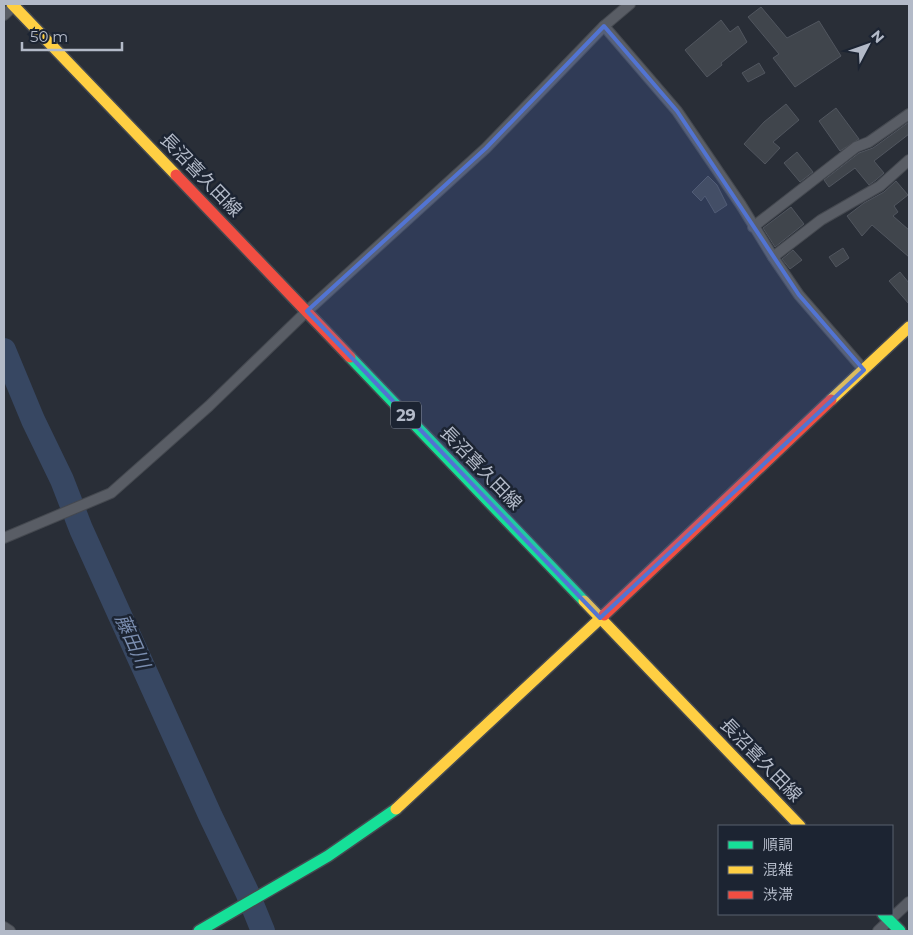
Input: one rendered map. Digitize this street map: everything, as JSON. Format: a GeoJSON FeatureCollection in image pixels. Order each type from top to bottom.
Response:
{"type":"FeatureCollection","features":[{"type":"Feature","properties":{"kind":"main road","name":"長沼喜久田線"},"geometry":{"type":"LineString","coordinates":[[14,4],[799,825]]}},
{"type":"Feature","properties":{"kind":"main road"},"geometry":{"type":"LineString","coordinates":[[199,931],[371,829],[401,806],[909,327]]}},
{"type":"Feature","properties":{"kind":"main road"},"geometry":{"type":"LineString","coordinates":[[886,917],[900,931]]}},
{"type":"Feature","properties":{"kind":"street"},"geometry":{"type":"LineString","coordinates":[[4,16],[14,4]]}},
{"type":"Feature","properties":{"kind":"street"},"geometry":{"type":"LineString","coordinates":[[4,538],[111,494],[209,406],[307,311],[486,148],[604,26],[630,4]]}},
{"type":"Feature","properties":{"kind":"street"},"geometry":{"type":"LineString","coordinates":[[604,26],[677,111],[741,205],[772,257],[799,295],[864,370]]}},
{"type":"Feature","properties":{"kind":"street"},"geometry":{"type":"LineString","coordinates":[[754,227],[856,147],[869,142],[909,114]]}},
{"type":"Feature","properties":{"kind":"street"},"geometry":{"type":"LineString","coordinates":[[772,257],[820,220],[880,186],[909,160]]}},
{"type":"Feature","properties":{"kind":"street"},"geometry":{"type":"LineString","coordinates":[[893,912],[909,902]]}},
{"type":"Feature","properties":{"kind":"street"},"geometry":{"type":"LineString","coordinates":[[878,931],[886,917]]}},
{"type":"Feature","properties":{"kind":"street"},"geometry":{"type":"LineString","coordinates":[[4,927],[10,931]]}},
{"type":"Feature","properties":{"kind":"highlighted area"},"geometry":{"type":"Polygon","coordinates":[[[604,26],[677,111],[799,295],[864,370],[600,618],[307,311],[486,148],[604,26]]]}},
{"type":"Feature","properties":{"kind":"building"},"geometry":{"type":"Polygon","coordinates":[[[761,7],[787,38],[819,21],[841,56],[795,87],[773,58],[779,54],[748,17],[761,7]]]}},
{"type":"Feature","properties":{"kind":"building"},"geometry":{"type":"Polygon","coordinates":[[[721,20],[730,32],[738,26],[747,42],[707,77],[685,50],[721,20]]]}},
{"type":"Feature","properties":{"kind":"building"},"geometry":{"type":"Polygon","coordinates":[[[759,63],[765,73],[748,82],[742,73],[759,63]]]}},
{"type":"Feature","properties":{"kind":"building"},"geometry":{"type":"Polygon","coordinates":[[[786,104],[799,120],[773,142],[780,148],[765,164],[744,144],[764,122],[786,104]]]}},
{"type":"Feature","properties":{"kind":"building"},"geometry":{"type":"Polygon","coordinates":[[[836,108],[859,139],[840,151],[819,121],[836,108]]]}},
{"type":"Feature","properties":{"kind":"building"},"geometry":{"type":"Polygon","coordinates":[[[909,122],[909,134],[874,161],[884,173],[876,180],[869,185],[855,168],[829,187],[824,180],[859,153],[873,148],[909,122]]]}},
{"type":"Feature","properties":{"kind":"building"},"geometry":{"type":"Polygon","coordinates":[[[797,152],[813,172],[800,182],[784,163],[797,152]]]}},
{"type":"Feature","properties":{"kind":"building"},"geometry":{"type":"Polygon","coordinates":[[[708,176],[717,185],[727,205],[715,213],[705,196],[701,201],[692,192],[708,176]]]}},
{"type":"Feature","properties":{"kind":"building"},"geometry":{"type":"Polygon","coordinates":[[[896,181],[908,195],[894,206],[898,212],[893,216],[909,230],[909,257],[872,225],[862,236],[847,216],[864,203],[884,192],[896,181]]]}},
{"type":"Feature","properties":{"kind":"building"},"geometry":{"type":"Polygon","coordinates":[[[791,207],[804,224],[775,247],[763,228],[791,207]]]}},
{"type":"Feature","properties":{"kind":"building"},"geometry":{"type":"Polygon","coordinates":[[[843,248],[849,258],[836,267],[829,257],[843,248]]]}},
{"type":"Feature","properties":{"kind":"building"},"geometry":{"type":"Polygon","coordinates":[[[793,250],[802,260],[790,269],[782,259],[793,250]]]}},
{"type":"Feature","properties":{"kind":"building"},"geometry":{"type":"Polygon","coordinates":[[[900,272],[909,283],[909,304],[889,281],[900,272]]]}},
{"type":"Feature","properties":{"kind":"waterway","name":"藤田川"},"geometry":{"type":"LineString","coordinates":[[4,350],[33,420],[62,480],[81,529],[210,815],[247,892],[263,931]]}},
{"type":"Feature","properties":{"kind":"traffic: fast"},"geometry":{"type":"LineString","coordinates":[[350,357],[584,601]]}},
{"type":"Feature","properties":{"kind":"traffic: fast"},"geometry":{"type":"LineString","coordinates":[[199,931],[328,856],[396,809]]}},
{"type":"Feature","properties":{"kind":"traffic: fast"},"geometry":{"type":"LineString","coordinates":[[884,915],[900,931]]}},
{"type":"Feature","properties":{"kind":"traffic: slow"},"geometry":{"type":"LineString","coordinates":[[12,4],[176,175]]}},
{"type":"Feature","properties":{"kind":"traffic: slow"},"geometry":{"type":"LineString","coordinates":[[831,400],[909,327]]}},
{"type":"Feature","properties":{"kind":"traffic: slow"},"geometry":{"type":"LineString","coordinates":[[584,601],[799,825]]}},
{"type":"Feature","properties":{"kind":"traffic: slow"},"geometry":{"type":"LineString","coordinates":[[396,809],[604,615]]}},
{"type":"Feature","properties":{"kind":"traffic: jam"},"geometry":{"type":"LineString","coordinates":[[176,175],[350,357]]}},
{"type":"Feature","properties":{"kind":"traffic: jam"},"geometry":{"type":"LineString","coordinates":[[604,615],[831,400]]}}]}
